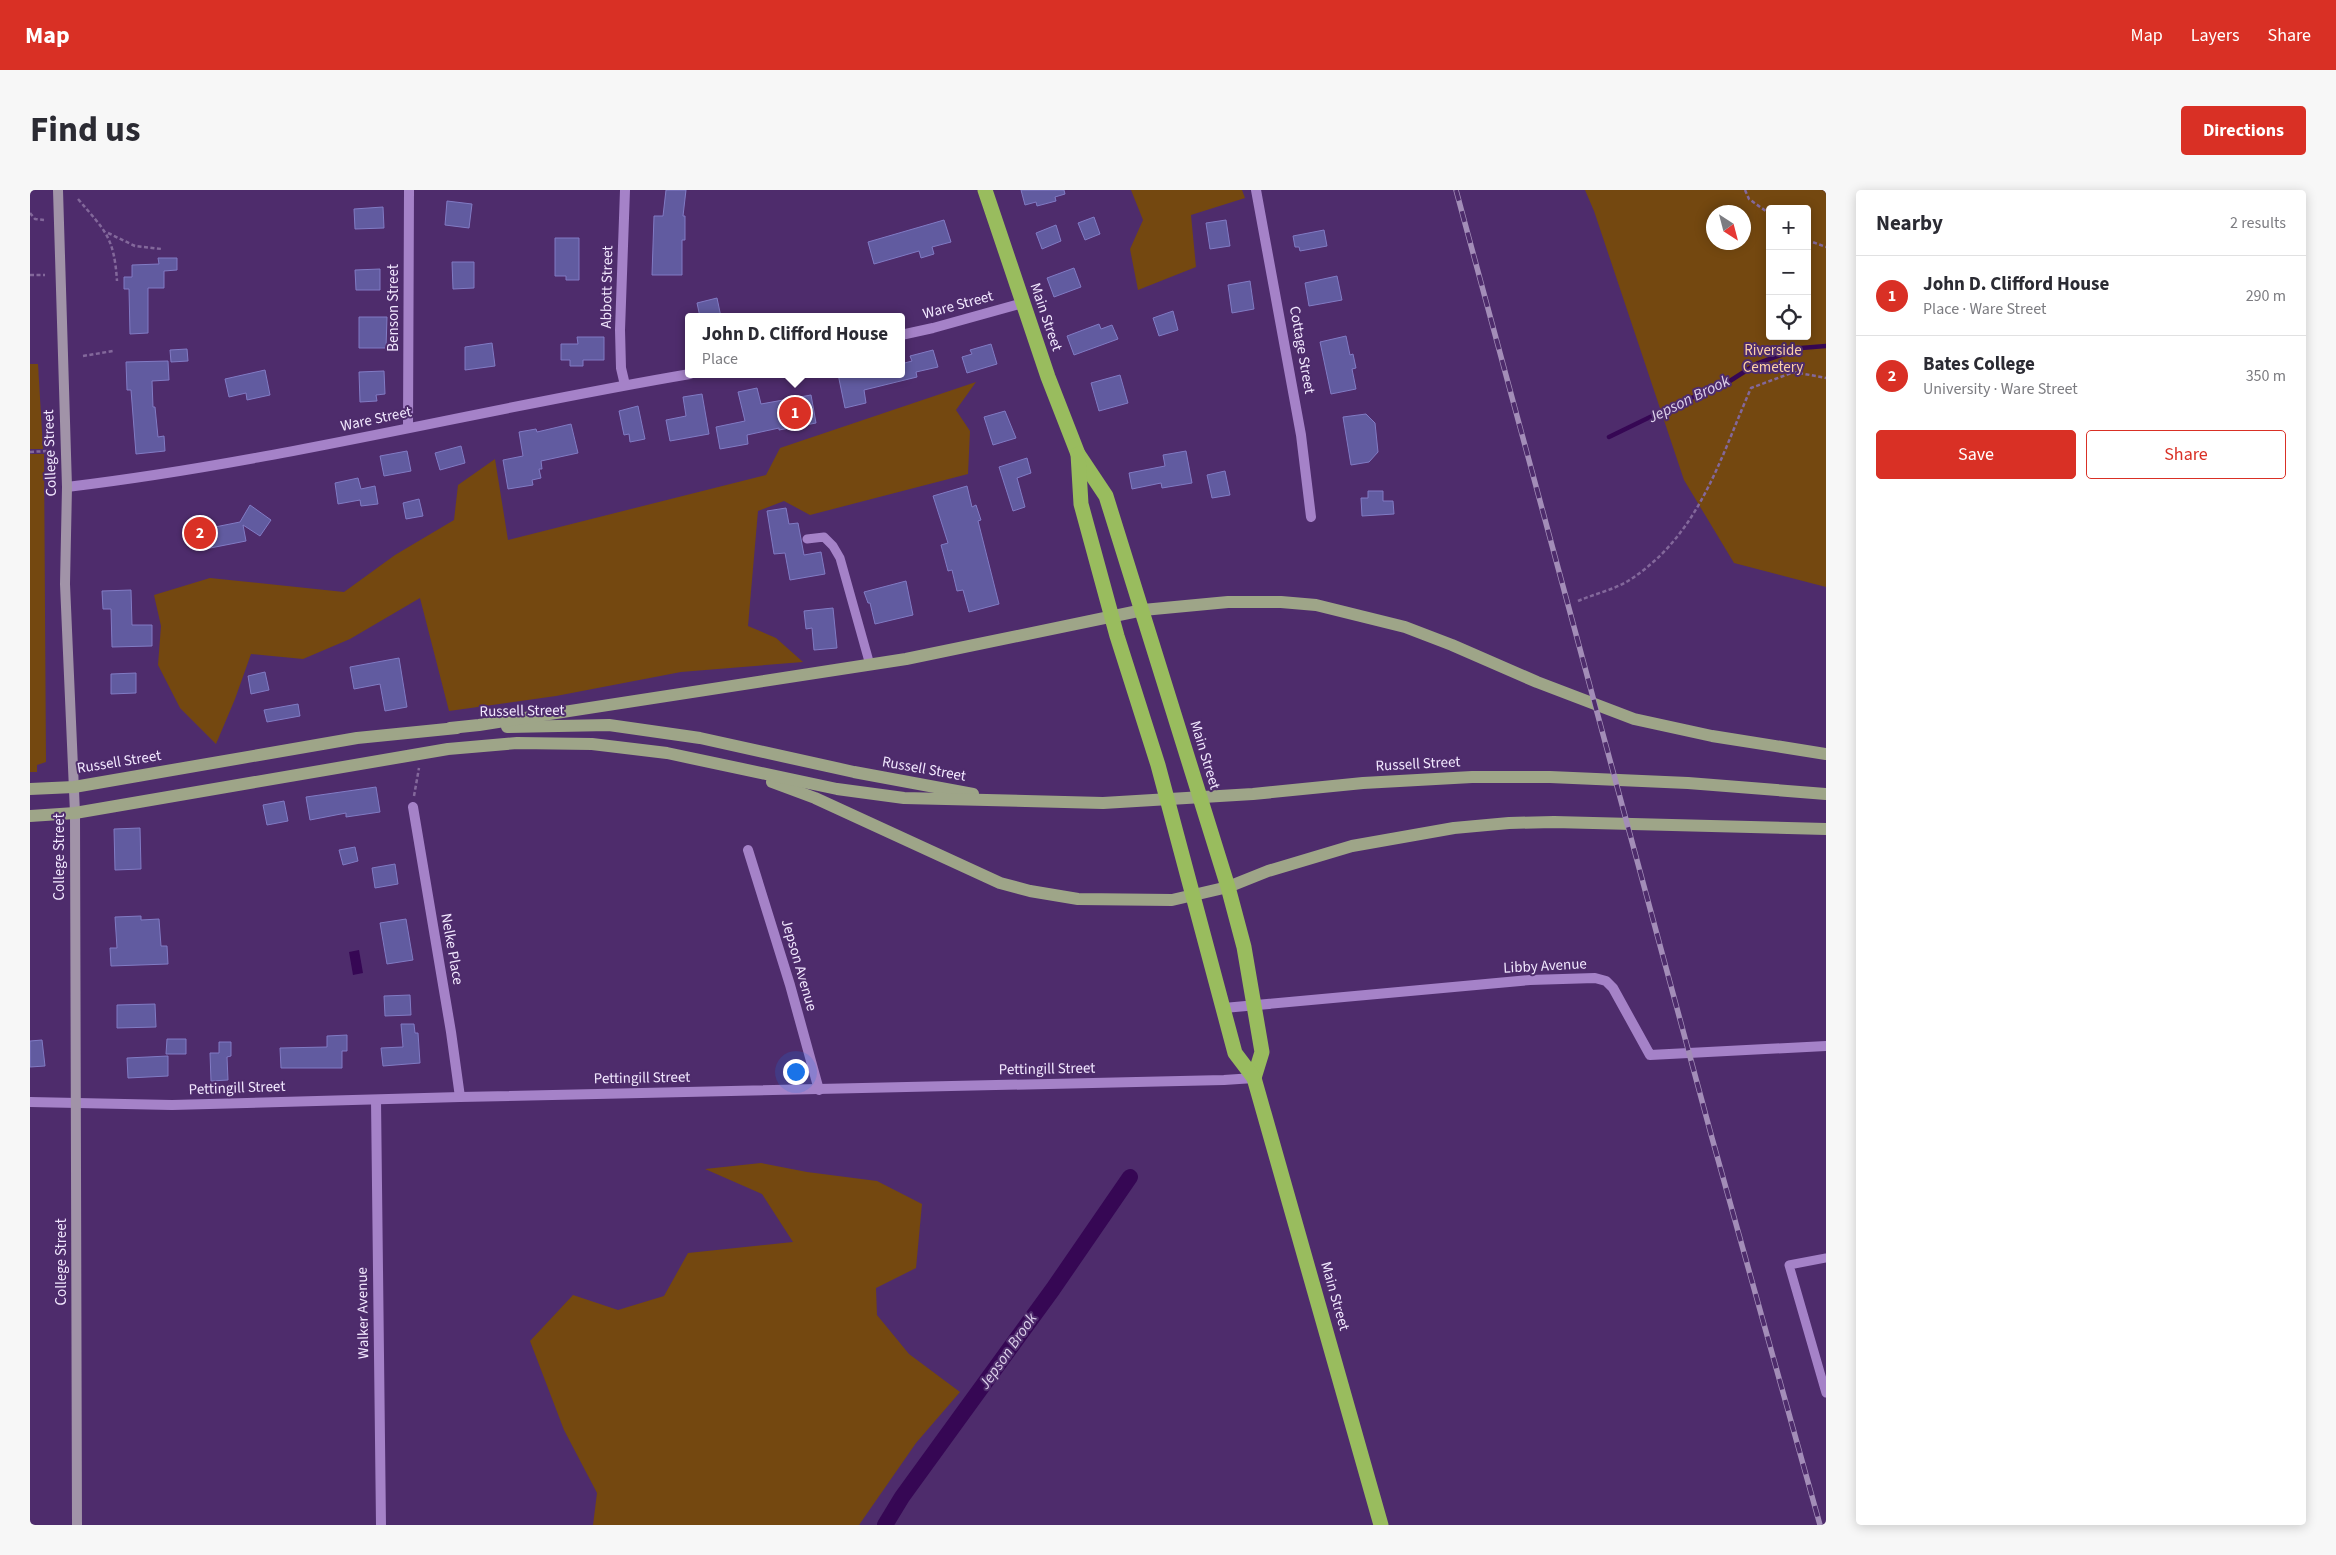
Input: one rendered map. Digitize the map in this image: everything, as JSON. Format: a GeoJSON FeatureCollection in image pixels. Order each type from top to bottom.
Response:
{"type":"FeatureCollection","features":[{"type":"Feature","properties":{"kind":"highway","name":"Main Street"},"geometry":{"type":"LineString","coordinates":[[985,190],[1048,377],[1078,454],[1106,496],[1228,887],[1244,947],[1262,1052],[1254,1078]]}},
{"type":"Feature","properties":{"kind":"highway","name":"Main Street"},"geometry":{"type":"LineString","coordinates":[[1078,454],[1081,504],[1111,615],[1158,765],[1235,1054],[1254,1078],[1381,1525]]}},
{"type":"Feature","properties":{"kind":"main road"},"geometry":{"type":"LineString","coordinates":[[450,728],[870,665],[987,643],[1111,615],[1228,602],[1316,605],[1405,627],[1537,682],[1634,718],[1712,736],[1826,754]]}},
{"type":"Feature","properties":{"kind":"main road","name":"Russell Street"},"geometry":{"type":"LineString","coordinates":[[30,789],[74,787],[357,738],[450,728],[609,725],[700,738],[854,772],[1012,801]]}},
{"type":"Feature","properties":{"kind":"main road","name":"Russell Street"},"geometry":{"type":"LineString","coordinates":[[30,816],[74,813],[478,745],[517,743],[592,744],[667,753],[837,789],[904,798],[1103,803],[1253,794],[1363,783],[1472,777],[1550,777],[1688,783],[1826,794]]}},
{"type":"Feature","properties":{"kind":"main road"},"geometry":{"type":"LineString","coordinates":[[718,764],[766,779],[815,798],[1000,883],[1030,891],[1078,899],[1172,900],[1228,887],[1268,871],[1370,843],[1454,828],[1509,823],[1554,822],[1826,829]]}},
{"type":"Feature","properties":{"kind":"street","name":"College Street"},"geometry":{"type":"LineString","coordinates":[[58,190],[66,487],[66,584],[74,787],[77,1525]]}},
{"type":"Feature","properties":{"kind":"street","name":"Benson Street"},"geometry":{"type":"LineString","coordinates":[[408,427],[409,190]]}},
{"type":"Feature","properties":{"kind":"street","name":"Abbott Street"},"geometry":{"type":"LineString","coordinates":[[625,190],[620,330],[621,368],[625,385]]}},
{"type":"Feature","properties":{"kind":"street","name":"Cottage Street"},"geometry":{"type":"LineString","coordinates":[[1256,190],[1301,434],[1311,517]]}},
{"type":"Feature","properties":{"kind":"street","name":"Ware Street"},"geometry":{"type":"LineString","coordinates":[[905,334],[934,328],[1023,302]]}},
{"type":"Feature","properties":{"kind":"street","name":"Ware Street"},"geometry":{"type":"LineString","coordinates":[[66,487],[123,481],[243,460],[685,375]]}},
{"type":"Feature","properties":{"kind":"street","name":"Nelke Place"},"geometry":{"type":"LineString","coordinates":[[412,807],[451,1032],[460,1097]]}},
{"type":"Feature","properties":{"kind":"street","name":"Jepson Avenue"},"geometry":{"type":"LineString","coordinates":[[748,850],[790,985],[819,1090]]}},
{"type":"Feature","properties":{"kind":"street","name":"Libby Avenue"},"geometry":{"type":"LineString","coordinates":[[1224,1008],[1255,1007],[1530,980],[1595,978],[1606,981],[1613,988],[1650,1055],[1826,1046]]}},
{"type":"Feature","properties":{"kind":"street","name":"Pettingill Street"},"geometry":{"type":"LineString","coordinates":[[30,1102],[172,1105],[1254,1078]]}},
{"type":"Feature","properties":{"kind":"street","name":"Walker Avenue"},"geometry":{"type":"LineString","coordinates":[[376,1100],[381,1525]]}},
{"type":"Feature","properties":{"kind":"lane"},"geometry":{"type":"LineString","coordinates":[[807,539],[824,538],[833,546],[840,558],[870,665]]}},
{"type":"Feature","properties":{"kind":"lane"},"geometry":{"type":"LineString","coordinates":[[1826,1258],[1789,1265],[1826,1393]]}},
{"type":"Feature","properties":{"kind":"path"},"geometry":{"type":"LineString","coordinates":[[1745,190],[1749,199],[1766,211]]}},
{"type":"Feature","properties":{"kind":"path"},"geometry":{"type":"LineString","coordinates":[[78,199],[107,233],[112,244],[118,280]]}},
{"type":"Feature","properties":{"kind":"path"},"geometry":{"type":"LineString","coordinates":[[30,213],[35,218],[44,220]]}},
{"type":"Feature","properties":{"kind":"path"},"geometry":{"type":"LineString","coordinates":[[107,233],[135,246],[162,249]]}},
{"type":"Feature","properties":{"kind":"path"},"geometry":{"type":"LineString","coordinates":[[1811,241],[1826,247]]}},
{"type":"Feature","properties":{"kind":"path"},"geometry":{"type":"LineString","coordinates":[[30,275],[45,275]]}},
{"type":"Feature","properties":{"kind":"path"},"geometry":{"type":"LineString","coordinates":[[83,356],[113,351]]}},
{"type":"Feature","properties":{"kind":"path"},"geometry":{"type":"LineString","coordinates":[[1578,601],[1627,581],[1671,546],[1699,506],[1751,388],[1794,372],[1826,378]]}},
{"type":"Feature","properties":{"kind":"path"},"geometry":{"type":"LineString","coordinates":[[30,452],[47,452]]}},
{"type":"Feature","properties":{"kind":"path"},"geometry":{"type":"LineString","coordinates":[[412,807],[419,768]]}},
{"type":"Feature","properties":{"kind":"green space"},"geometry":{"type":"Polygon","coordinates":[[[1131,190],[1242,190],[1245,198],[1191,215],[1196,267],[1138,290],[1130,249],[1143,220],[1131,190]]]}},
{"type":"Feature","properties":{"kind":"green space","name":"Riverside Cemetery"},"geometry":{"type":"Polygon","coordinates":[[[1585,190],[1826,190],[1826,587],[1734,563],[1684,480],[1594,211],[1585,190]]]}},
{"type":"Feature","properties":{"kind":"green space"},"geometry":{"type":"Polygon","coordinates":[[[30,364],[38,364],[43,449],[30,449],[30,364]]]}},
{"type":"Feature","properties":{"kind":"green space"},"geometry":{"type":"Polygon","coordinates":[[[976,382],[956,410],[970,431],[968,474],[810,515],[784,501],[758,511],[748,626],[776,638],[803,662],[681,672],[556,696],[449,711],[420,598],[350,639],[303,659],[251,654],[216,744],[180,708],[158,665],[161,626],[154,595],[210,578],[344,592],[395,555],[454,520],[458,485],[495,459],[508,540],[766,475],[780,448],[976,382]]]}},
{"type":"Feature","properties":{"kind":"green space"},"geometry":{"type":"Polygon","coordinates":[[[30,454],[44,454],[46,762],[37,765],[37,772],[30,772],[30,454]]]}},
{"type":"Feature","properties":{"kind":"green space"},"geometry":{"type":"Polygon","coordinates":[[[761,1163],[807,1172],[877,1181],[922,1204],[916,1268],[876,1288],[877,1315],[909,1354],[960,1392],[916,1443],[859,1525],[593,1525],[597,1493],[564,1430],[530,1341],[573,1295],[618,1310],[664,1296],[688,1253],[793,1242],[762,1194],[705,1169],[761,1163]]]}},
{"type":"Feature","properties":{"kind":"shaded area"},"geometry":{"type":"Polygon","coordinates":[[[359,950],[363,973],[353,975],[349,952],[359,950]]]}},
{"type":"Feature","properties":{"kind":"building"},"geometry":{"type":"Polygon","coordinates":[[[666,190],[686,190],[683,216],[685,216],[685,240],[682,240],[682,275],[652,275],[654,216],[663,216],[666,190]]]}},
{"type":"Feature","properties":{"kind":"building"},"geometry":{"type":"Polygon","coordinates":[[[1021,190],[1064,190],[1065,194],[1055,197],[1056,201],[1037,206],[1036,202],[1025,205],[1021,190]]]}},
{"type":"Feature","properties":{"kind":"building"},"geometry":{"type":"Polygon","coordinates":[[[447,201],[472,204],[469,228],[445,225],[447,201]]]}},
{"type":"Feature","properties":{"kind":"building"},"geometry":{"type":"Polygon","coordinates":[[[383,207],[384,228],[355,229],[354,209],[383,207]]]}},
{"type":"Feature","properties":{"kind":"building"},"geometry":{"type":"Polygon","coordinates":[[[1094,217],[1100,234],[1085,240],[1078,223],[1094,217]]]}},
{"type":"Feature","properties":{"kind":"building"},"geometry":{"type":"Polygon","coordinates":[[[944,220],[951,242],[932,247],[934,254],[921,258],[919,251],[874,264],[868,242],[944,220]]]}},
{"type":"Feature","properties":{"kind":"building"},"geometry":{"type":"Polygon","coordinates":[[[1226,220],[1230,246],[1210,249],[1206,223],[1226,220]]]}},
{"type":"Feature","properties":{"kind":"building"},"geometry":{"type":"Polygon","coordinates":[[[1056,225],[1061,241],[1042,249],[1036,233],[1056,225]]]}},
{"type":"Feature","properties":{"kind":"building"},"geometry":{"type":"Polygon","coordinates":[[[1324,230],[1327,246],[1300,251],[1299,247],[1295,247],[1293,236],[1324,230]]]}},
{"type":"Feature","properties":{"kind":"building"},"geometry":{"type":"Polygon","coordinates":[[[555,238],[579,238],[579,280],[566,280],[566,276],[555,276],[555,238]]]}},
{"type":"Feature","properties":{"kind":"building"},"geometry":{"type":"Polygon","coordinates":[[[158,258],[177,258],[177,270],[164,271],[164,288],[148,288],[148,333],[130,334],[129,289],[124,289],[124,277],[132,277],[132,265],[159,264],[158,258]]]}},
{"type":"Feature","properties":{"kind":"building"},"geometry":{"type":"Polygon","coordinates":[[[452,262],[474,262],[474,288],[453,289],[452,262]]]}},
{"type":"Feature","properties":{"kind":"building"},"geometry":{"type":"Polygon","coordinates":[[[1074,268],[1081,287],[1054,297],[1047,278],[1074,268]]]}},
{"type":"Feature","properties":{"kind":"building"},"geometry":{"type":"Polygon","coordinates":[[[380,269],[380,290],[356,290],[355,270],[380,269]]]}},
{"type":"Feature","properties":{"kind":"building"},"geometry":{"type":"Polygon","coordinates":[[[1337,276],[1342,300],[1309,306],[1305,283],[1337,276]]]}},
{"type":"Feature","properties":{"kind":"building"},"geometry":{"type":"Polygon","coordinates":[[[1250,281],[1254,309],[1232,313],[1228,285],[1250,281]]]}},
{"type":"Feature","properties":{"kind":"building"},"geometry":{"type":"Polygon","coordinates":[[[717,298],[720,313],[699,313],[697,303],[717,298]]]}},
{"type":"Feature","properties":{"kind":"building"},"geometry":{"type":"Polygon","coordinates":[[[1173,311],[1178,330],[1159,336],[1153,318],[1173,311]]]}},
{"type":"Feature","properties":{"kind":"building"},"geometry":{"type":"Polygon","coordinates":[[[359,317],[387,317],[386,348],[359,348],[359,317]]]}},
{"type":"Feature","properties":{"kind":"building"},"geometry":{"type":"Polygon","coordinates":[[[1099,324],[1101,329],[1112,325],[1118,339],[1074,355],[1067,336],[1099,324]]]}},
{"type":"Feature","properties":{"kind":"building"},"geometry":{"type":"Polygon","coordinates":[[[1346,336],[1350,355],[1353,354],[1356,368],[1352,369],[1356,389],[1331,394],[1320,342],[1346,336]]]}},
{"type":"Feature","properties":{"kind":"building"},"geometry":{"type":"Polygon","coordinates":[[[577,337],[604,337],[604,360],[583,360],[583,366],[570,366],[570,360],[561,360],[561,344],[578,344],[577,337]]]}},
{"type":"Feature","properties":{"kind":"building"},"geometry":{"type":"Polygon","coordinates":[[[492,343],[495,366],[465,370],[465,347],[492,343]]]}},
{"type":"Feature","properties":{"kind":"building"},"geometry":{"type":"Polygon","coordinates":[[[991,344],[997,364],[967,373],[962,357],[972,354],[970,350],[991,344]]]}},
{"type":"Feature","properties":{"kind":"building"},"geometry":{"type":"Polygon","coordinates":[[[187,349],[188,361],[171,362],[170,350],[187,349]]]}},
{"type":"Feature","properties":{"kind":"building"},"geometry":{"type":"Polygon","coordinates":[[[933,350],[938,367],[916,372],[917,377],[864,390],[866,403],[845,408],[839,378],[905,378],[905,363],[912,361],[910,356],[933,350]]]}},
{"type":"Feature","properties":{"kind":"building"},"geometry":{"type":"Polygon","coordinates":[[[168,361],[169,380],[152,381],[153,407],[155,407],[158,437],[164,436],[165,451],[136,454],[131,390],[127,390],[126,362],[168,361]]]}},
{"type":"Feature","properties":{"kind":"building"},"geometry":{"type":"Polygon","coordinates":[[[265,370],[270,395],[247,400],[246,393],[229,397],[225,379],[265,370]]]}},
{"type":"Feature","properties":{"kind":"building"},"geometry":{"type":"Polygon","coordinates":[[[384,371],[385,394],[376,395],[377,401],[360,402],[359,372],[384,371]]]}},
{"type":"Feature","properties":{"kind":"building"},"geometry":{"type":"Polygon","coordinates":[[[1120,375],[1128,403],[1099,411],[1091,383],[1120,375]]]}},
{"type":"Feature","properties":{"kind":"building"},"geometry":{"type":"Polygon","coordinates":[[[757,388],[761,404],[811,395],[816,423],[747,435],[748,444],[720,449],[716,427],[745,421],[738,392],[757,388]]]}},
{"type":"Feature","properties":{"kind":"building"},"geometry":{"type":"Polygon","coordinates":[[[702,394],[709,434],[670,441],[666,420],[686,416],[683,397],[702,394]]]}},
{"type":"Feature","properties":{"kind":"building"},"geometry":{"type":"Polygon","coordinates":[[[638,406],[645,439],[630,442],[629,434],[624,435],[619,411],[638,406]]]}},
{"type":"Feature","properties":{"kind":"building"},"geometry":{"type":"Polygon","coordinates":[[[1005,411],[1016,438],[993,445],[984,417],[1005,411]]]}},
{"type":"Feature","properties":{"kind":"building"},"geometry":{"type":"Polygon","coordinates":[[[1366,414],[1375,423],[1378,452],[1369,462],[1351,465],[1343,417],[1366,414]]]}},
{"type":"Feature","properties":{"kind":"building"},"geometry":{"type":"Polygon","coordinates":[[[571,424],[578,453],[541,461],[542,469],[539,469],[541,478],[532,480],[533,485],[508,489],[503,460],[523,456],[519,432],[536,429],[537,432],[571,424]]]}},
{"type":"Feature","properties":{"kind":"building"},"geometry":{"type":"Polygon","coordinates":[[[461,446],[465,463],[440,470],[435,453],[461,446]]]}},
{"type":"Feature","properties":{"kind":"building"},"geometry":{"type":"Polygon","coordinates":[[[407,451],[411,471],[384,476],[380,456],[407,451]]]}},
{"type":"Feature","properties":{"kind":"building"},"geometry":{"type":"Polygon","coordinates":[[[1186,451],[1192,483],[1162,488],[1161,483],[1132,489],[1129,473],[1165,466],[1163,455],[1186,451]]]}},
{"type":"Feature","properties":{"kind":"building"},"geometry":{"type":"Polygon","coordinates":[[[1027,458],[1031,473],[1017,478],[1025,507],[1013,511],[999,467],[1027,458]]]}},
{"type":"Feature","properties":{"kind":"building"},"geometry":{"type":"Polygon","coordinates":[[[1225,471],[1230,495],[1212,498],[1207,475],[1225,471]]]}},
{"type":"Feature","properties":{"kind":"building"},"geometry":{"type":"Polygon","coordinates":[[[358,478],[361,489],[375,486],[378,504],[361,506],[360,500],[338,504],[335,483],[358,478]]]}},
{"type":"Feature","properties":{"kind":"building"},"geometry":{"type":"Polygon","coordinates":[[[967,486],[972,507],[976,505],[981,520],[978,521],[999,604],[969,612],[963,590],[957,591],[952,570],[948,571],[941,545],[948,543],[933,496],[967,486]]]}},
{"type":"Feature","properties":{"kind":"building"},"geometry":{"type":"Polygon","coordinates":[[[1368,491],[1383,491],[1383,501],[1393,501],[1394,514],[1362,516],[1361,498],[1368,498],[1368,491]]]}},
{"type":"Feature","properties":{"kind":"building"},"geometry":{"type":"Polygon","coordinates":[[[419,499],[423,516],[406,519],[403,503],[419,499]]]}},
{"type":"Feature","properties":{"kind":"building"},"geometry":{"type":"Polygon","coordinates":[[[250,505],[271,520],[260,536],[243,525],[246,541],[200,550],[195,531],[240,522],[250,505]]]}},
{"type":"Feature","properties":{"kind":"building"},"geometry":{"type":"Polygon","coordinates":[[[786,508],[789,524],[798,523],[804,555],[821,552],[825,574],[790,580],[785,553],[774,554],[767,511],[786,508]]]}},
{"type":"Feature","properties":{"kind":"building"},"geometry":{"type":"Polygon","coordinates":[[[906,581],[913,615],[875,624],[870,603],[868,603],[864,592],[906,581]]]}},
{"type":"Feature","properties":{"kind":"building"},"geometry":{"type":"Polygon","coordinates":[[[131,590],[132,625],[152,625],[152,646],[112,647],[111,609],[103,609],[102,591],[131,590]]]}},
{"type":"Feature","properties":{"kind":"building"},"geometry":{"type":"Polygon","coordinates":[[[833,608],[837,648],[814,650],[812,628],[806,629],[804,611],[833,608]]]}},
{"type":"Feature","properties":{"kind":"building"},"geometry":{"type":"Polygon","coordinates":[[[399,658],[407,707],[385,711],[380,684],[354,689],[350,667],[399,658]]]}},
{"type":"Feature","properties":{"kind":"building"},"geometry":{"type":"Polygon","coordinates":[[[265,672],[269,690],[251,694],[248,676],[265,672]]]}},
{"type":"Feature","properties":{"kind":"building"},"geometry":{"type":"Polygon","coordinates":[[[136,673],[136,693],[111,694],[111,674],[136,673]]]}},
{"type":"Feature","properties":{"kind":"building"},"geometry":{"type":"Polygon","coordinates":[[[298,704],[300,716],[267,722],[264,710],[298,704]]]}},
{"type":"Feature","properties":{"kind":"building"},"geometry":{"type":"Polygon","coordinates":[[[376,787],[380,812],[346,817],[346,813],[310,820],[306,797],[376,787]]]}},
{"type":"Feature","properties":{"kind":"building"},"geometry":{"type":"Polygon","coordinates":[[[284,801],[288,821],[267,825],[263,805],[284,801]]]}},
{"type":"Feature","properties":{"kind":"building"},"geometry":{"type":"Polygon","coordinates":[[[140,828],[141,869],[115,870],[114,829],[140,828]]]}},
{"type":"Feature","properties":{"kind":"building"},"geometry":{"type":"Polygon","coordinates":[[[355,847],[358,861],[343,865],[339,850],[355,847]]]}},
{"type":"Feature","properties":{"kind":"building"},"geometry":{"type":"Polygon","coordinates":[[[395,864],[398,884],[375,888],[372,868],[395,864]]]}},
{"type":"Feature","properties":{"kind":"building"},"geometry":{"type":"Polygon","coordinates":[[[141,916],[141,920],[159,919],[161,946],[167,946],[168,964],[111,966],[110,948],[117,948],[115,917],[141,916]]]}},
{"type":"Feature","properties":{"kind":"building"},"geometry":{"type":"Polygon","coordinates":[[[406,919],[413,960],[387,964],[380,923],[406,919]]]}},
{"type":"Feature","properties":{"kind":"building"},"geometry":{"type":"Polygon","coordinates":[[[410,995],[411,1015],[385,1016],[384,996],[410,995]]]}},
{"type":"Feature","properties":{"kind":"building"},"geometry":{"type":"Polygon","coordinates":[[[155,1004],[156,1027],[117,1028],[117,1005],[155,1004]]]}},
{"type":"Feature","properties":{"kind":"building"},"geometry":{"type":"Polygon","coordinates":[[[401,1024],[414,1024],[415,1033],[418,1033],[420,1063],[383,1066],[381,1048],[403,1047],[401,1024]]]}},
{"type":"Feature","properties":{"kind":"building"},"geometry":{"type":"Polygon","coordinates":[[[347,1035],[347,1051],[342,1051],[342,1068],[281,1068],[280,1048],[327,1047],[327,1036],[347,1035]]]}},
{"type":"Feature","properties":{"kind":"building"},"geometry":{"type":"Polygon","coordinates":[[[167,1039],[186,1039],[186,1054],[166,1054],[167,1039]]]}},
{"type":"Feature","properties":{"kind":"building"},"geometry":{"type":"Polygon","coordinates":[[[42,1040],[45,1066],[30,1067],[30,1041],[42,1040]]]}},
{"type":"Feature","properties":{"kind":"building"},"geometry":{"type":"Polygon","coordinates":[[[219,1042],[231,1042],[231,1056],[227,1057],[228,1080],[211,1081],[210,1053],[219,1053],[219,1042]]]}},
{"type":"Feature","properties":{"kind":"building"},"geometry":{"type":"Polygon","coordinates":[[[168,1056],[168,1076],[128,1078],[127,1058],[168,1056]]]}},
{"type":"Feature","properties":{"kind":"waterway","name":"Jepson Brook"},"geometry":{"type":"LineString","coordinates":[[1609,437],[1681,402],[1722,386],[1758,363],[1801,348],[1826,346]]}},
{"type":"Feature","properties":{"kind":"waterway","name":"Jepson Brook"},"geometry":{"type":"LineString","coordinates":[[885,1525],[902,1497],[1053,1289],[1130,1177]]}},
{"type":"Feature","properties":{"kind":"railway"},"geometry":{"type":"LineString","coordinates":[[1456,190],[1712,1138],[1820,1525]]}},
{"type":"Feature","properties":{"kind":"place","name":"John D. Clifford House"},"geometry":{"type":"Point","coordinates":[795,413]}},
{"type":"Feature","properties":{"kind":"place","name":"Bates College"},"geometry":{"type":"Point","coordinates":[200,533]}}]}
